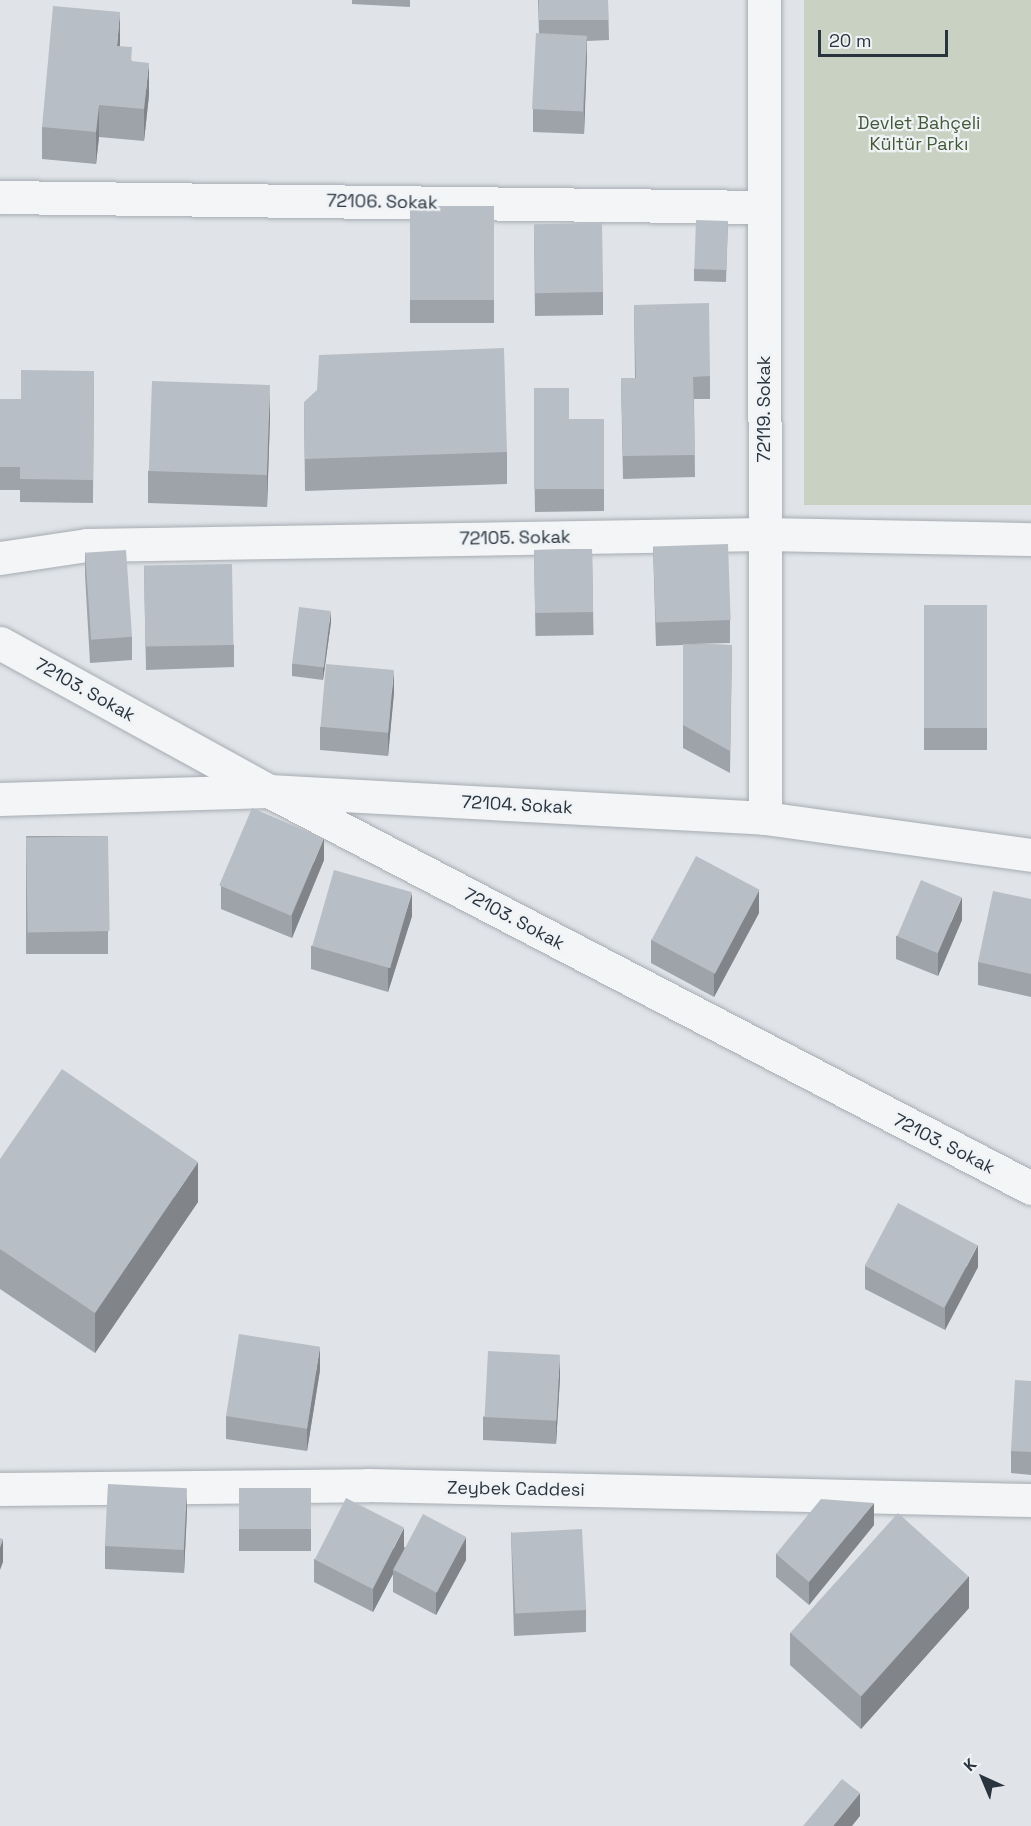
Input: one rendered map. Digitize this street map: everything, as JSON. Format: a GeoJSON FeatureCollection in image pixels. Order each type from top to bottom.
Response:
{"type":"FeatureCollection","features":[{"type":"Feature","properties":{"kind":"street","name":"72119. Sokak"},"geometry":{"type":"LineString","coordinates":[[764,0],[765,818]]}},
{"type":"Feature","properties":{"kind":"street","name":"72106. Sokak"},"geometry":{"type":"LineString","coordinates":[[0,196],[764,207]]}},
{"type":"Feature","properties":{"kind":"street","name":"72105. Sokak"},"geometry":{"type":"LineString","coordinates":[[0,558],[87,544],[764,534],[1031,539]]}},
{"type":"Feature","properties":{"kind":"street","name":"72103. Sokak"},"geometry":{"type":"LineString","coordinates":[[0,643],[269,791],[1031,1188]]}},
{"type":"Feature","properties":{"kind":"street","name":"72104. Sokak"},"geometry":{"type":"LineString","coordinates":[[0,799],[269,791],[765,818],[1031,855]]}},
{"type":"Feature","properties":{"kind":"street","name":"Zeybek Caddesi"},"geometry":{"type":"LineString","coordinates":[[0,1489],[368,1485],[1031,1500]]}},
{"type":"Feature","properties":{"kind":"green space","name":"Devlet Bahçeli Kültür Parkı"},"geometry":{"type":"Polygon","coordinates":[[[804,0],[1031,0],[1031,505],[804,505],[804,0]]]}},
{"type":"Feature","properties":{"kind":"building"},"geometry":{"type":"Polygon","coordinates":[[[539,0],[608,0],[608,20],[539,20],[539,0]]]}},
{"type":"Feature","properties":{"kind":"building"},"geometry":{"type":"Polygon","coordinates":[[[53,6],[120,12],[117,46],[132,47],[131,61],[149,63],[144,109],[99,105],[96,132],[42,127],[53,6]]]}},
{"type":"Feature","properties":{"kind":"building"},"geometry":{"type":"Polygon","coordinates":[[[536,33],[587,36],[583,112],[532,109],[536,33]]]}},
{"type":"Feature","properties":{"kind":"building"},"geometry":{"type":"Polygon","coordinates":[[[410,206],[494,206],[494,300],[410,300],[410,206]]]}},
{"type":"Feature","properties":{"kind":"building"},"geometry":{"type":"Polygon","coordinates":[[[696,220],[728,221],[726,270],[694,269],[696,220]]]}},
{"type":"Feature","properties":{"kind":"building"},"geometry":{"type":"Polygon","coordinates":[[[602,223],[603,292],[535,293],[534,224],[602,223]]]}},
{"type":"Feature","properties":{"kind":"building"},"geometry":{"type":"Polygon","coordinates":[[[709,303],[710,376],[693,377],[695,455],[623,456],[621,378],[636,378],[634,305],[709,303]]]}},
{"type":"Feature","properties":{"kind":"building"},"geometry":{"type":"Polygon","coordinates":[[[504,348],[507,452],[305,459],[304,402],[317,390],[319,355],[504,348]]]}},
{"type":"Feature","properties":{"kind":"building"},"geometry":{"type":"Polygon","coordinates":[[[21,370],[94,371],[93,480],[20,479],[20,467],[0,467],[0,399],[21,399],[21,370]]]}},
{"type":"Feature","properties":{"kind":"building"},"geometry":{"type":"Polygon","coordinates":[[[152,381],[270,385],[267,475],[149,471],[152,381]]]}},
{"type":"Feature","properties":{"kind":"building"},"geometry":{"type":"Polygon","coordinates":[[[534,388],[569,388],[569,419],[534,419],[534,388]]]}},
{"type":"Feature","properties":{"kind":"building"},"geometry":{"type":"Polygon","coordinates":[[[534,419],[604,419],[604,489],[534,489],[534,419]]]}},
{"type":"Feature","properties":{"kind":"building"},"geometry":{"type":"Polygon","coordinates":[[[728,544],[731,620],[656,623],[653,547],[728,544]]]}},
{"type":"Feature","properties":{"kind":"building"},"geometry":{"type":"Polygon","coordinates":[[[592,549],[593,612],[535,613],[534,550],[592,549]]]}},
{"type":"Feature","properties":{"kind":"building"},"geometry":{"type":"Polygon","coordinates":[[[126,550],[132,637],[91,640],[85,553],[126,550]]]}},
{"type":"Feature","properties":{"kind":"building"},"geometry":{"type":"Polygon","coordinates":[[[232,564],[233,645],[145,647],[144,566],[232,564]]]}},
{"type":"Feature","properties":{"kind":"building"},"geometry":{"type":"Polygon","coordinates":[[[924,605],[987,605],[987,728],[924,728],[924,605]]]}},
{"type":"Feature","properties":{"kind":"building"},"geometry":{"type":"Polygon","coordinates":[[[299,607],[331,611],[324,667],[292,664],[299,607]]]}},
{"type":"Feature","properties":{"kind":"building"},"geometry":{"type":"Polygon","coordinates":[[[683,644],[732,645],[730,751],[683,725],[683,644]]]}},
{"type":"Feature","properties":{"kind":"building"},"geometry":{"type":"Polygon","coordinates":[[[326,664],[394,670],[388,733],[321,727],[326,664]]]}},
{"type":"Feature","properties":{"kind":"building"},"geometry":{"type":"Polygon","coordinates":[[[252,808],[324,838],[291,916],[219,885],[252,808]]]}},
{"type":"Feature","properties":{"kind":"building"},"geometry":{"type":"Polygon","coordinates":[[[108,836],[110,931],[28,932],[26,837],[108,836]]]}},
{"type":"Feature","properties":{"kind":"building"},"geometry":{"type":"Polygon","coordinates":[[[696,856],[760,890],[715,974],[651,940],[696,856]]]}},
{"type":"Feature","properties":{"kind":"building"},"geometry":{"type":"Polygon","coordinates":[[[334,870],[412,892],[390,968],[312,946],[334,870]]]}},
{"type":"Feature","properties":{"kind":"building"},"geometry":{"type":"Polygon","coordinates":[[[921,880],[962,897],[938,953],[897,936],[921,880]]]}},
{"type":"Feature","properties":{"kind":"building"},"geometry":{"type":"Polygon","coordinates":[[[993,891],[1031,899],[1031,974],[978,962],[993,891]]]}},
{"type":"Feature","properties":{"kind":"building"},"geometry":{"type":"Polygon","coordinates":[[[62,1069],[198,1162],[95,1313],[0,1249],[0,1159],[62,1069]]]}},
{"type":"Feature","properties":{"kind":"building"},"geometry":{"type":"Polygon","coordinates":[[[898,1203],[977,1245],[944,1308],[865,1266],[898,1203]]]}},
{"type":"Feature","properties":{"kind":"building"},"geometry":{"type":"Polygon","coordinates":[[[239,1334],[320,1347],[307,1429],[226,1416],[239,1334]]]}},
{"type":"Feature","properties":{"kind":"building"},"geometry":{"type":"Polygon","coordinates":[[[488,1351],[560,1355],[556,1421],[485,1417],[488,1351]]]}},
{"type":"Feature","properties":{"kind":"building"},"geometry":{"type":"Polygon","coordinates":[[[1015,1380],[1031,1381],[1031,1452],[1011,1451],[1015,1380]]]}},
{"type":"Feature","properties":{"kind":"building"},"geometry":{"type":"Polygon","coordinates":[[[108,1484],[187,1488],[184,1550],[105,1546],[108,1484]]]}},
{"type":"Feature","properties":{"kind":"building"},"geometry":{"type":"Polygon","coordinates":[[[239,1488],[311,1488],[311,1529],[239,1529],[239,1488]]]}},
{"type":"Feature","properties":{"kind":"building"},"geometry":{"type":"Polygon","coordinates":[[[346,1498],[404,1528],[373,1589],[315,1559],[346,1498]]]}},
{"type":"Feature","properties":{"kind":"building"},"geometry":{"type":"Polygon","coordinates":[[[821,1499],[874,1503],[809,1582],[776,1554],[821,1499]]]}},
{"type":"Feature","properties":{"kind":"building"},"geometry":{"type":"Polygon","coordinates":[[[898,1513],[969,1577],[861,1696],[790,1633],[898,1513]]]}},
{"type":"Feature","properties":{"kind":"building"},"geometry":{"type":"Polygon","coordinates":[[[423,1514],[466,1537],[437,1593],[393,1570],[423,1514]]]}},
{"type":"Feature","properties":{"kind":"building"},"geometry":{"type":"Polygon","coordinates":[[[582,1529],[586,1610],[515,1614],[511,1533],[582,1529]]]}},
{"type":"Feature","properties":{"kind":"building"},"geometry":{"type":"Polygon","coordinates":[[[842,1779],[860,1793],[833,1826],[803,1826],[842,1779]]]}}]}
